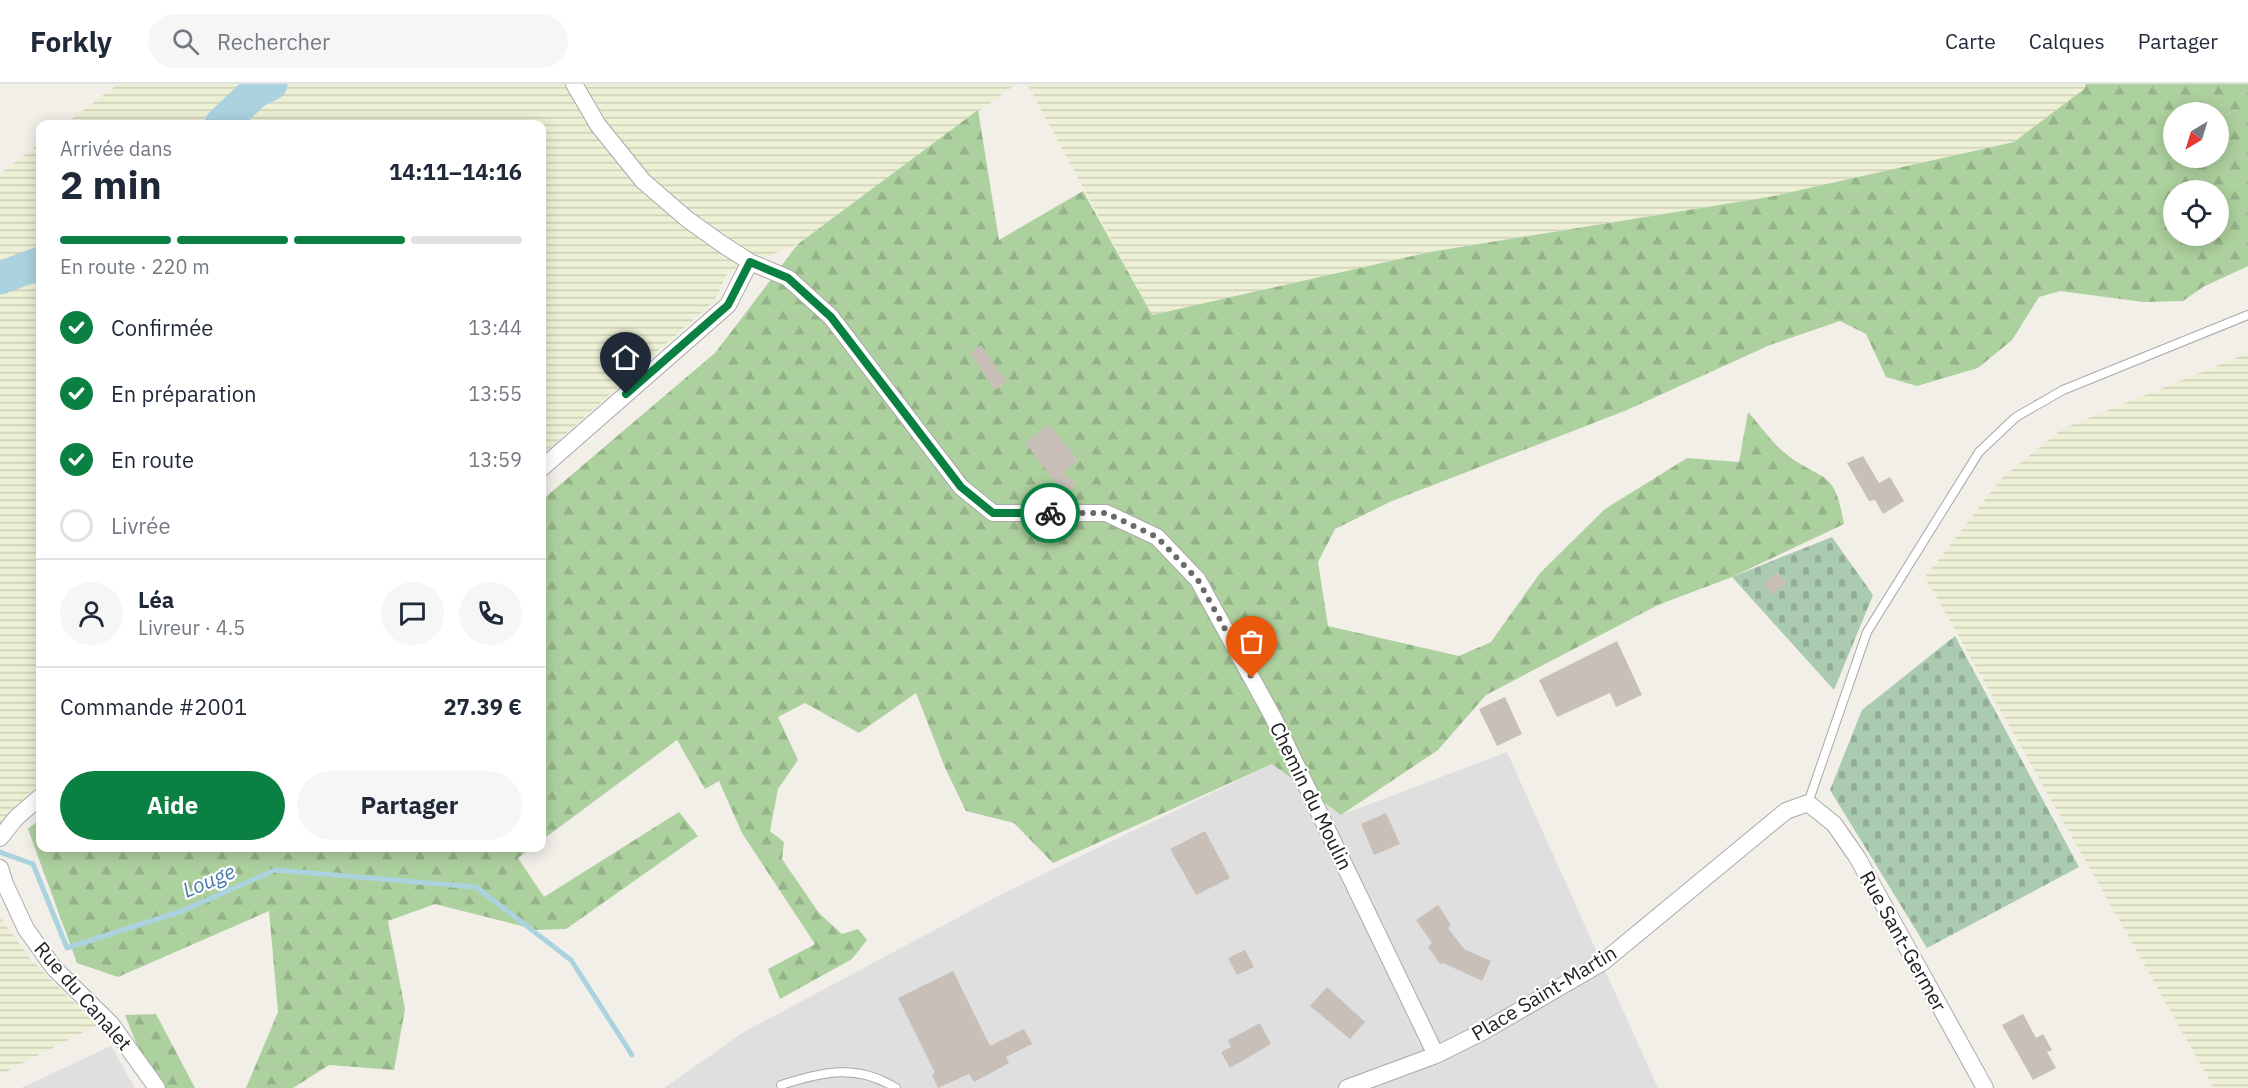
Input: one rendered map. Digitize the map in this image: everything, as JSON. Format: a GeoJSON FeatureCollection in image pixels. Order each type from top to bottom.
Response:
{"type":"FeatureCollection","features":[{"type":"Feature","properties":{"kind":"street","name":"Chemin du Moulin"},"geometry":{"type":"LineString","coordinates":[[574,84],[598,125],[644,181],[687,219],[750,262],[788,278],[831,317],[961,487],[993,513],[1106,513],[1157,537],[1198,580],[1273,717],[1436,1055]]}},
{"type":"Feature","properties":{"kind":"street"},"geometry":{"type":"LineString","coordinates":[[546,464],[728,305],[750,262]]}},
{"type":"Feature","properties":{"kind":"street"},"geometry":{"type":"LineString","coordinates":[[0,838],[16,818],[36,800]]}},
{"type":"Feature","properties":{"kind":"street","name":"Place Saint-Martin"},"geometry":{"type":"LineString","coordinates":[[1347,1088],[1436,1055],[1484,1031],[1603,962],[1786,811],[1808,803]]}},
{"type":"Feature","properties":{"kind":"street","name":"Rue Sant-Germer"},"geometry":{"type":"LineString","coordinates":[[1808,803],[1834,824],[1857,857],[1985,1088]]}},
{"type":"Feature","properties":{"kind":"street","name":"Rue du Canalet"},"geometry":{"type":"LineString","coordinates":[[0,868],[26,929],[54,968],[111,1024],[157,1088]]}},
{"type":"Feature","properties":{"kind":"lane"},"geometry":{"type":"LineString","coordinates":[[1808,803],[1867,632],[1979,452],[2016,417],[2063,390],[2248,315]]}},
{"type":"Feature","properties":{"kind":"lane"},"geometry":{"type":"LineString","coordinates":[[781,1085],[814,1075],[842,1071],[864,1072],[881,1078],[896,1088]]}},
{"type":"Feature","properties":{"kind":"shaded area"},"geometry":{"type":"Polygon","coordinates":[[[1507,752],[1658,1088],[664,1088],[744,1032],[1002,894],[1272,764],[1341,815],[1507,752]]]}},
{"type":"Feature","properties":{"kind":"shaded area"},"geometry":{"type":"Polygon","coordinates":[[[111,1046],[135,1088],[21,1088],[111,1046]]]}},
{"type":"Feature","properties":{"kind":"green space"},"geometry":{"type":"Polygon","coordinates":[[[118,84],[1016,84],[798,244],[728,272],[714,301],[546,451],[546,120],[70,120],[118,84]]]}},
{"type":"Feature","properties":{"kind":"green space"},"geometry":{"type":"Polygon","coordinates":[[[1027,84],[2086,84],[2085,88],[2014,142],[1774,196],[1429,252],[1152,315],[1027,84]]]}},
{"type":"Feature","properties":{"kind":"green space"},"geometry":{"type":"Polygon","coordinates":[[[2086,84],[2248,84],[2248,266],[2203,287],[2183,301],[2143,302],[2060,291],[2039,297],[2012,340],[1978,368],[1917,386],[1886,377],[1866,334],[1840,321],[1770,345],[1627,410],[1392,501],[1335,529],[1318,562],[1328,626],[1459,656],[1491,642],[1540,573],[1605,509],[1687,458],[1739,462],[1748,412],[1781,450],[1832,485],[1844,524],[1732,577],[1658,605],[1486,695],[1438,750],[1341,815],[1272,764],[1053,863],[1014,823],[966,811],[946,770],[916,693],[859,733],[805,703],[778,717],[798,760],[778,789],[770,831],[784,842],[782,859],[819,913],[842,934],[858,929],[867,940],[852,959],[780,999],[768,969],[815,944],[742,833],[719,781],[705,789],[677,740],[546,837],[546,497],[715,353],[798,244],[978,110],[999,240],[1083,191],[1152,315],[1430,252],[1774,196],[2014,142],[2084,89],[2086,84]]]}},
{"type":"Feature","properties":{"kind":"green space"},"geometry":{"type":"Polygon","coordinates":[[[36,146],[36,786],[0,826],[0,174],[36,146]]]}},
{"type":"Feature","properties":{"kind":"green space"},"geometry":{"type":"Polygon","coordinates":[[[2248,353],[2248,1088],[2214,1088],[1925,577],[2002,478],[2062,429],[2248,353]]]}},
{"type":"Feature","properties":{"kind":"green space"},"geometry":{"type":"Polygon","coordinates":[[[1832,537],[1873,595],[1834,690],[1732,577],[1832,537]]]}},
{"type":"Feature","properties":{"kind":"green space"},"geometry":{"type":"Polygon","coordinates":[[[1955,636],[2079,867],[1927,948],[1830,790],[1862,710],[1955,636]]]}},
{"type":"Feature","properties":{"kind":"green space"},"geometry":{"type":"Polygon","coordinates":[[[679,812],[698,836],[566,929],[537,930],[435,904],[388,921],[405,1009],[394,1070],[329,1065],[293,1088],[246,1088],[278,1012],[269,911],[118,977],[77,963],[36,852],[526,852],[518,858],[544,897],[679,812]]]}},
{"type":"Feature","properties":{"kind":"green space"},"geometry":{"type":"Polygon","coordinates":[[[36,822],[36,851],[28,829],[36,822]]]}},
{"type":"Feature","properties":{"kind":"green space"},"geometry":{"type":"Polygon","coordinates":[[[0,917],[32,961],[97,1025],[0,1075],[0,917]]]}},
{"type":"Feature","properties":{"kind":"green space"},"geometry":{"type":"Polygon","coordinates":[[[156,1014],[195,1088],[154,1088],[125,1015],[156,1014]]]}},
{"type":"Feature","properties":{"kind":"building"},"geometry":{"type":"Polygon","coordinates":[[[981,345],[1007,382],[995,390],[970,353],[981,345]]]}},
{"type":"Feature","properties":{"kind":"building"},"geometry":{"type":"Polygon","coordinates":[[[1049,425],[1078,460],[1063,473],[1076,483],[1065,499],[1053,491],[1057,485],[1025,442],[1049,425]]]}},
{"type":"Feature","properties":{"kind":"building"},"geometry":{"type":"Polygon","coordinates":[[[1863,456],[1879,483],[1890,477],[1904,501],[1883,514],[1875,500],[1869,501],[1847,463],[1863,456]]]}},
{"type":"Feature","properties":{"kind":"building"},"geometry":{"type":"Polygon","coordinates":[[[1777,572],[1787,583],[1772,595],[1763,584],[1777,572]]]}},
{"type":"Feature","properties":{"kind":"building"},"geometry":{"type":"Polygon","coordinates":[[[1617,641],[1642,695],[1616,707],[1610,693],[1557,717],[1539,680],[1617,641]]]}},
{"type":"Feature","properties":{"kind":"building"},"geometry":{"type":"Polygon","coordinates":[[[1505,697],[1522,734],[1497,746],[1479,709],[1505,697]]]}},
{"type":"Feature","properties":{"kind":"building"},"geometry":{"type":"Polygon","coordinates":[[[1386,813],[1400,844],[1374,855],[1361,824],[1386,813]]]}},
{"type":"Feature","properties":{"kind":"building"},"geometry":{"type":"Polygon","coordinates":[[[1205,831],[1230,878],[1196,895],[1170,849],[1205,831]]]}},
{"type":"Feature","properties":{"kind":"building"},"geometry":{"type":"Polygon","coordinates":[[[1438,905],[1451,925],[1448,928],[1464,949],[1491,961],[1482,981],[1443,963],[1441,965],[1428,947],[1432,943],[1416,920],[1438,905]]]}},
{"type":"Feature","properties":{"kind":"building"},"geometry":{"type":"Polygon","coordinates":[[[1245,950],[1254,967],[1237,975],[1228,958],[1245,950]]]}},
{"type":"Feature","properties":{"kind":"building"},"geometry":{"type":"Polygon","coordinates":[[[953,971],[990,1046],[1024,1029],[1032,1044],[1006,1057],[1009,1063],[974,1082],[969,1074],[938,1088],[932,1075],[935,1073],[898,998],[953,971]]]}},
{"type":"Feature","properties":{"kind":"building"},"geometry":{"type":"Polygon","coordinates":[[[1327,987],[1365,1022],[1350,1039],[1310,1006],[1327,987]]]}},
{"type":"Feature","properties":{"kind":"building"},"geometry":{"type":"Polygon","coordinates":[[[2023,1014],[2036,1038],[2043,1034],[2052,1050],[2047,1052],[2056,1068],[2033,1080],[2002,1025],[2023,1014]]]}},
{"type":"Feature","properties":{"kind":"building"},"geometry":{"type":"Polygon","coordinates":[[[1260,1023],[1271,1044],[1230,1068],[1221,1052],[1231,1047],[1228,1040],[1260,1023]]]}},
{"type":"Feature","properties":{"kind":"waterway"},"geometry":{"type":"LineString","coordinates":[[225,120],[255,92],[271,84]]}},
{"type":"Feature","properties":{"kind":"waterway"},"geometry":{"type":"LineString","coordinates":[[0,278],[36,264]]}},
{"type":"Feature","properties":{"kind":"waterway","name":"Louge"},"geometry":{"type":"LineString","coordinates":[[0,852],[33,864],[67,948],[182,911],[275,870],[476,887],[571,960],[632,1055]]}},
{"type":"Feature","properties":{"kind":"way so far"},"geometry":{"type":"LineString","coordinates":[[1050,513],[1106,513],[1157,537],[1198,580],[1252,678]]}},
{"type":"Feature","properties":{"kind":"route"},"geometry":{"type":"LineString","coordinates":[[626,394],[728,305],[750,262],[788,278],[831,317],[961,487],[993,513],[1050,513]]}}]}
